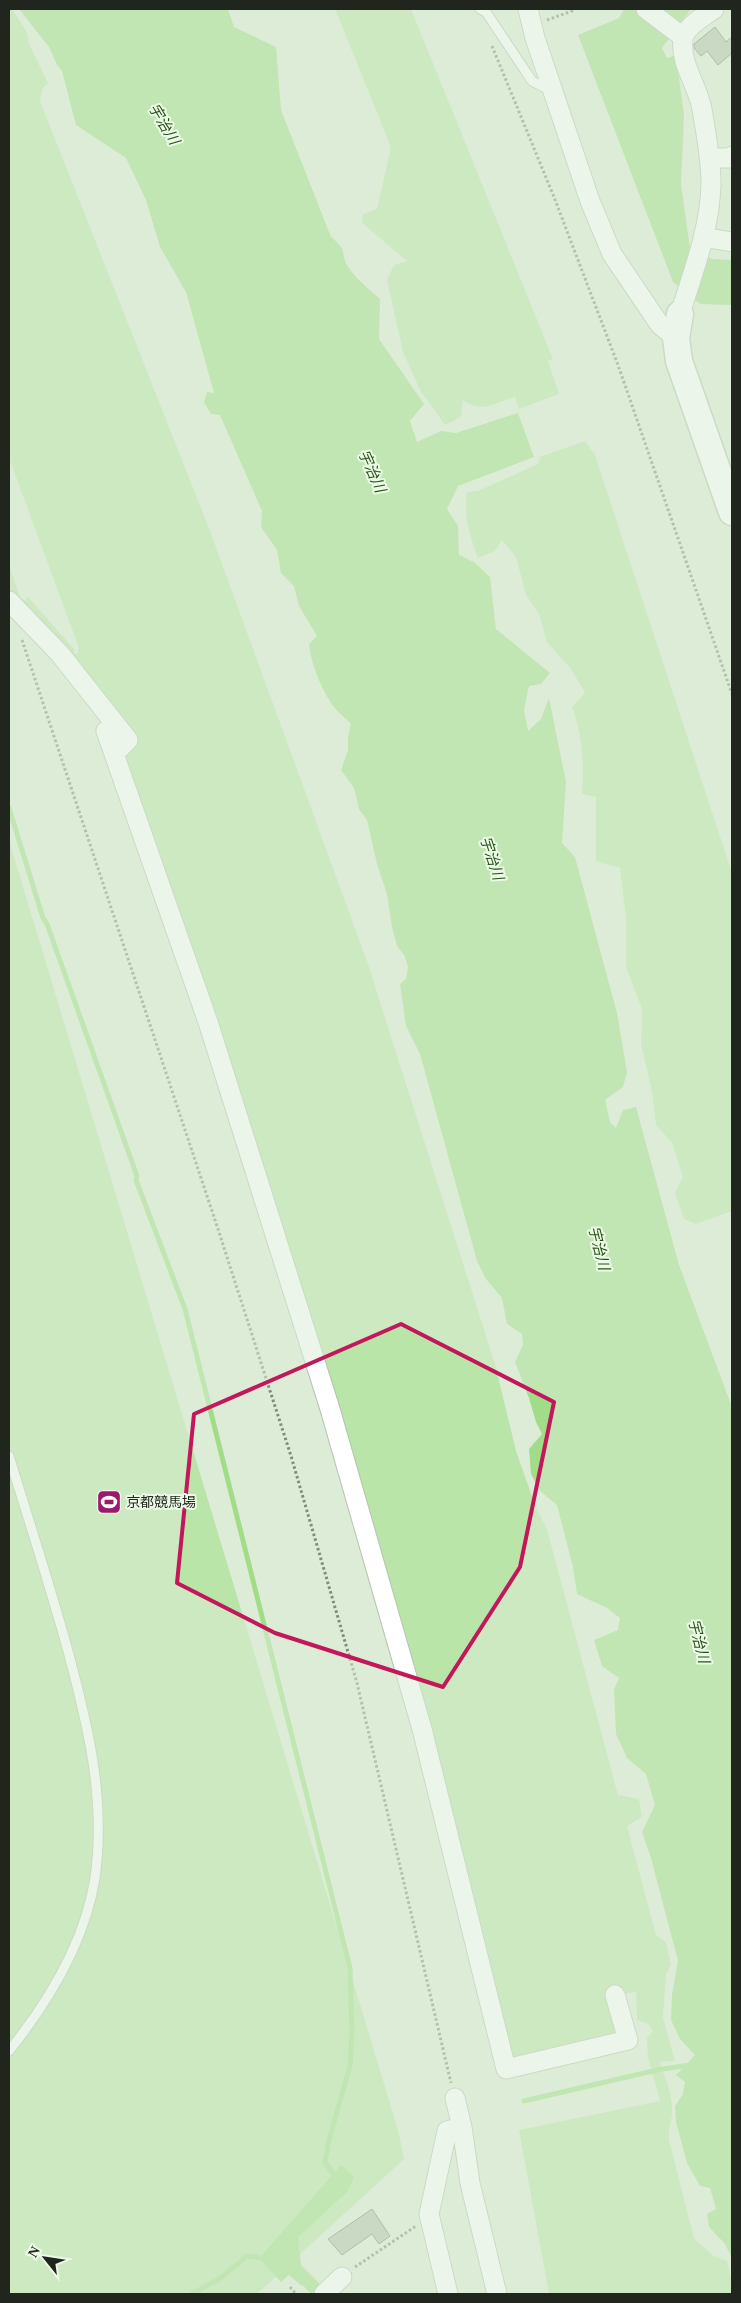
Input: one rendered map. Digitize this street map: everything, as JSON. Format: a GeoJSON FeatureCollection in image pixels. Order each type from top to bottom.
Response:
{"type":"FeatureCollection","features":[{"type":"Feature","properties":{"kind":"street"},"geometry":{"type":"LineString","coordinates":[[646,9],[683,37]]}},
{"type":"Feature","properties":{"kind":"street"},"geometry":{"type":"LineString","coordinates":[[714,9],[695,23],[683,37],[682,52],[700,101],[710,158],[711,186],[702,244],[678,326],[679,361],[732,512]]}},
{"type":"Feature","properties":{"kind":"street"},"geometry":{"type":"LineString","coordinates":[[530,17],[590,202],[612,254],[660,325],[678,326]]}},
{"type":"Feature","properties":{"kind":"street"},"geometry":{"type":"LineString","coordinates":[[710,158],[729,158],[732,156]]}},
{"type":"Feature","properties":{"kind":"street"},"geometry":{"type":"LineString","coordinates":[[702,244],[732,242]]}},
{"type":"Feature","properties":{"kind":"street"},"geometry":{"type":"LineString","coordinates":[[9,601],[60,654],[128,740],[120,748],[106,731],[208,1022],[330,1409],[422,1729],[506,2069],[628,2040],[615,1995]]}},
{"type":"Feature","properties":{"kind":"street"},"geometry":{"type":"LineString","coordinates":[[455,2098],[462,2127],[470,2183],[497,2294]]}},
{"type":"Feature","properties":{"kind":"street"},"geometry":{"type":"LineString","coordinates":[[448,2294],[429,2214],[447,2131],[462,2127]]}},
{"type":"Feature","properties":{"kind":"street"},"geometry":{"type":"LineString","coordinates":[[325,2293],[342,2276]]}},
{"type":"Feature","properties":{"kind":"lane"},"geometry":{"type":"LineString","coordinates":[[480,9],[486,12],[532,81],[553,92]]}},
{"type":"Feature","properties":{"kind":"lane"},"geometry":{"type":"LineString","coordinates":[[9,1456],[61,1626],[90,1738],[98,1787],[99,1824],[95,1878],[86,1915],[73,1950],[36,2018],[9,2051]]}},
{"type":"Feature","properties":{"kind":"path"},"geometry":{"type":"LineString","coordinates":[[530,17],[572,11],[573,9]]}},
{"type":"Feature","properties":{"kind":"path"},"geometry":{"type":"LineString","coordinates":[[490,42],[554,197],[618,364],[732,694]]}},
{"type":"Feature","properties":{"kind":"path"},"geometry":{"type":"LineString","coordinates":[[22,639],[218,1229],[291,1456],[357,1682],[455,2098]]}},
{"type":"Feature","properties":{"kind":"path"},"geometry":{"type":"LineString","coordinates":[[342,2276],[386,2244],[430,2220]]}},
{"type":"Feature","properties":{"kind":"path"},"geometry":{"type":"LineString","coordinates":[[290,2286],[296,2294]]}},
{"type":"Feature","properties":{"kind":"highlighted area"},"geometry":{"type":"Polygon","coordinates":[[[401,1324],[554,1402],[520,1567],[443,1687],[275,1633],[177,1583],[194,1414],[401,1324]]]}},
{"type":"Feature","properties":{"kind":"shaded area"},"geometry":{"type":"Polygon","coordinates":[[[9,9],[12,9],[27,32],[29,44],[48,83],[42,89],[40,101],[209,528],[368,964],[495,1364],[516,1451],[535,1505],[547,1529],[618,1795],[639,1799],[642,1817],[627,1826],[656,1935],[666,1942],[671,1965],[666,1974],[663,2017],[675,2061],[660,2062],[672,2106],[669,2140],[694,2238],[712,2255],[727,2261],[732,2281],[732,2294],[549,2294],[519,2130],[660,2101],[648,2057],[647,2038],[653,2031],[648,2024],[637,2020],[636,1992],[616,1995],[628,2040],[506,2069],[422,1729],[106,731],[128,740],[9,601],[9,565],[20,597],[26,601],[27,596],[74,649],[74,654],[78,653],[79,648],[9,458],[9,9]]]}},
{"type":"Feature","properties":{"kind":"shaded area"},"geometry":{"type":"Polygon","coordinates":[[[335,9],[411,9],[553,359],[548,361],[559,394],[519,409],[515,397],[482,407],[463,400],[461,417],[445,425],[420,390],[403,352],[387,280],[394,265],[407,261],[362,223],[363,214],[377,209],[391,147],[335,9]]]}},
{"type":"Feature","properties":{"kind":"shaded area"},"geometry":{"type":"Polygon","coordinates":[[[585,441],[595,455],[732,873],[732,1211],[696,1224],[684,1219],[675,1193],[683,1177],[672,1143],[656,1125],[652,1091],[641,1044],[642,1009],[626,967],[626,919],[620,868],[596,861],[596,797],[582,794],[582,750],[572,707],[585,693],[571,669],[547,642],[539,614],[526,595],[516,557],[502,540],[495,551],[478,558],[470,534],[467,517],[467,492],[478,491],[538,464],[540,457],[585,441]]]}},
{"type":"Feature","properties":{"kind":"shaded area","name":"京都競馬場"},"geometry":{"type":"Polygon","coordinates":[[[9,840],[398,2130],[404,2159],[257,2294],[9,2294],[9,840]]]}},
{"type":"Feature","properties":{"kind":"water","name":"宇治川"},"geometry":{"type":"Polygon","coordinates":[[[19,9],[228,9],[234,27],[276,47],[281,110],[331,237],[340,246],[346,263],[352,272],[380,299],[379,339],[424,404],[410,421],[417,442],[441,431],[456,433],[518,413],[534,457],[458,486],[447,509],[458,526],[459,555],[474,562],[490,577],[496,629],[550,673],[541,684],[529,686],[524,710],[528,731],[541,719],[549,698],[566,782],[562,843],[575,857],[617,1013],[627,1072],[623,1087],[605,1100],[610,1122],[616,1128],[623,1110],[636,1107],[679,1265],[732,1407],[732,2258],[725,2244],[709,2227],[707,2214],[716,2209],[710,2188],[700,2186],[687,2163],[676,2122],[675,2106],[683,2094],[685,2082],[676,2075],[695,2055],[680,2039],[671,2020],[672,1995],[678,1961],[651,1858],[642,1832],[655,1805],[646,1774],[627,1758],[616,1734],[614,1690],[619,1678],[602,1666],[594,1640],[618,1630],[620,1618],[607,1608],[577,1594],[573,1567],[557,1505],[540,1491],[531,1474],[529,1449],[542,1434],[515,1362],[523,1345],[522,1334],[507,1324],[502,1298],[486,1279],[477,1261],[420,1054],[406,1026],[400,984],[406,979],[408,967],[404,955],[397,946],[387,894],[377,864],[367,820],[359,809],[354,788],[341,770],[348,750],[351,724],[336,709],[321,685],[312,660],[309,644],[317,636],[299,606],[294,586],[281,573],[277,550],[261,527],[262,511],[220,415],[211,414],[204,402],[207,392],[214,393],[186,292],[160,247],[146,200],[126,158],[76,125],[62,71],[57,65],[49,47],[19,9]]]}},
{"type":"Feature","properties":{"kind":"water"},"geometry":{"type":"Polygon","coordinates":[[[624,9],[691,9],[662,48],[667,58],[676,55],[684,115],[681,184],[690,249],[712,259],[732,260],[732,305],[700,304],[673,282],[578,35],[619,18],[624,9]]]}},
{"type":"Feature","properties":{"kind":"water"},"geometry":{"type":"Polygon","coordinates":[[[341,2165],[354,2177],[347,2192],[298,2237],[301,2265],[322,2286],[311,2294],[291,2273],[281,2282],[262,2261],[262,2255],[341,2165]]]}},
{"type":"Feature","properties":{"kind":"building"},"geometry":{"type":"Polygon","coordinates":[[[715,27],[726,42],[732,37],[732,53],[718,65],[707,51],[701,56],[694,48],[694,44],[715,27]]]}},
{"type":"Feature","properties":{"kind":"building"},"geometry":{"type":"Polygon","coordinates":[[[372,2209],[390,2236],[379,2244],[372,2234],[342,2255],[328,2239],[372,2209]]]}},
{"type":"Feature","properties":{"kind":"waterway"},"geometry":{"type":"LineString","coordinates":[[9,808],[43,918],[47,924],[137,1176],[136,1180],[185,1309],[350,1968],[352,2032],[350,2066],[329,2140],[325,2162],[336,2178]]}},
{"type":"Feature","properties":{"kind":"waterway"},"geometry":{"type":"LineString","coordinates":[[524,2101],[657,2070],[690,2065]]}},
{"type":"Feature","properties":{"kind":"waterway"},"geometry":{"type":"LineString","coordinates":[[191,2294],[218,2280],[247,2256],[268,2259]]}},
{"type":"Feature","properties":{"kind":"waterway"},"geometry":{"type":"LineString","coordinates":[[286,2269],[302,2283]]}},
{"type":"Feature","properties":{"kind":"place","name":"京都競馬場"},"geometry":{"type":"Point","coordinates":[109,1502]}}]}
